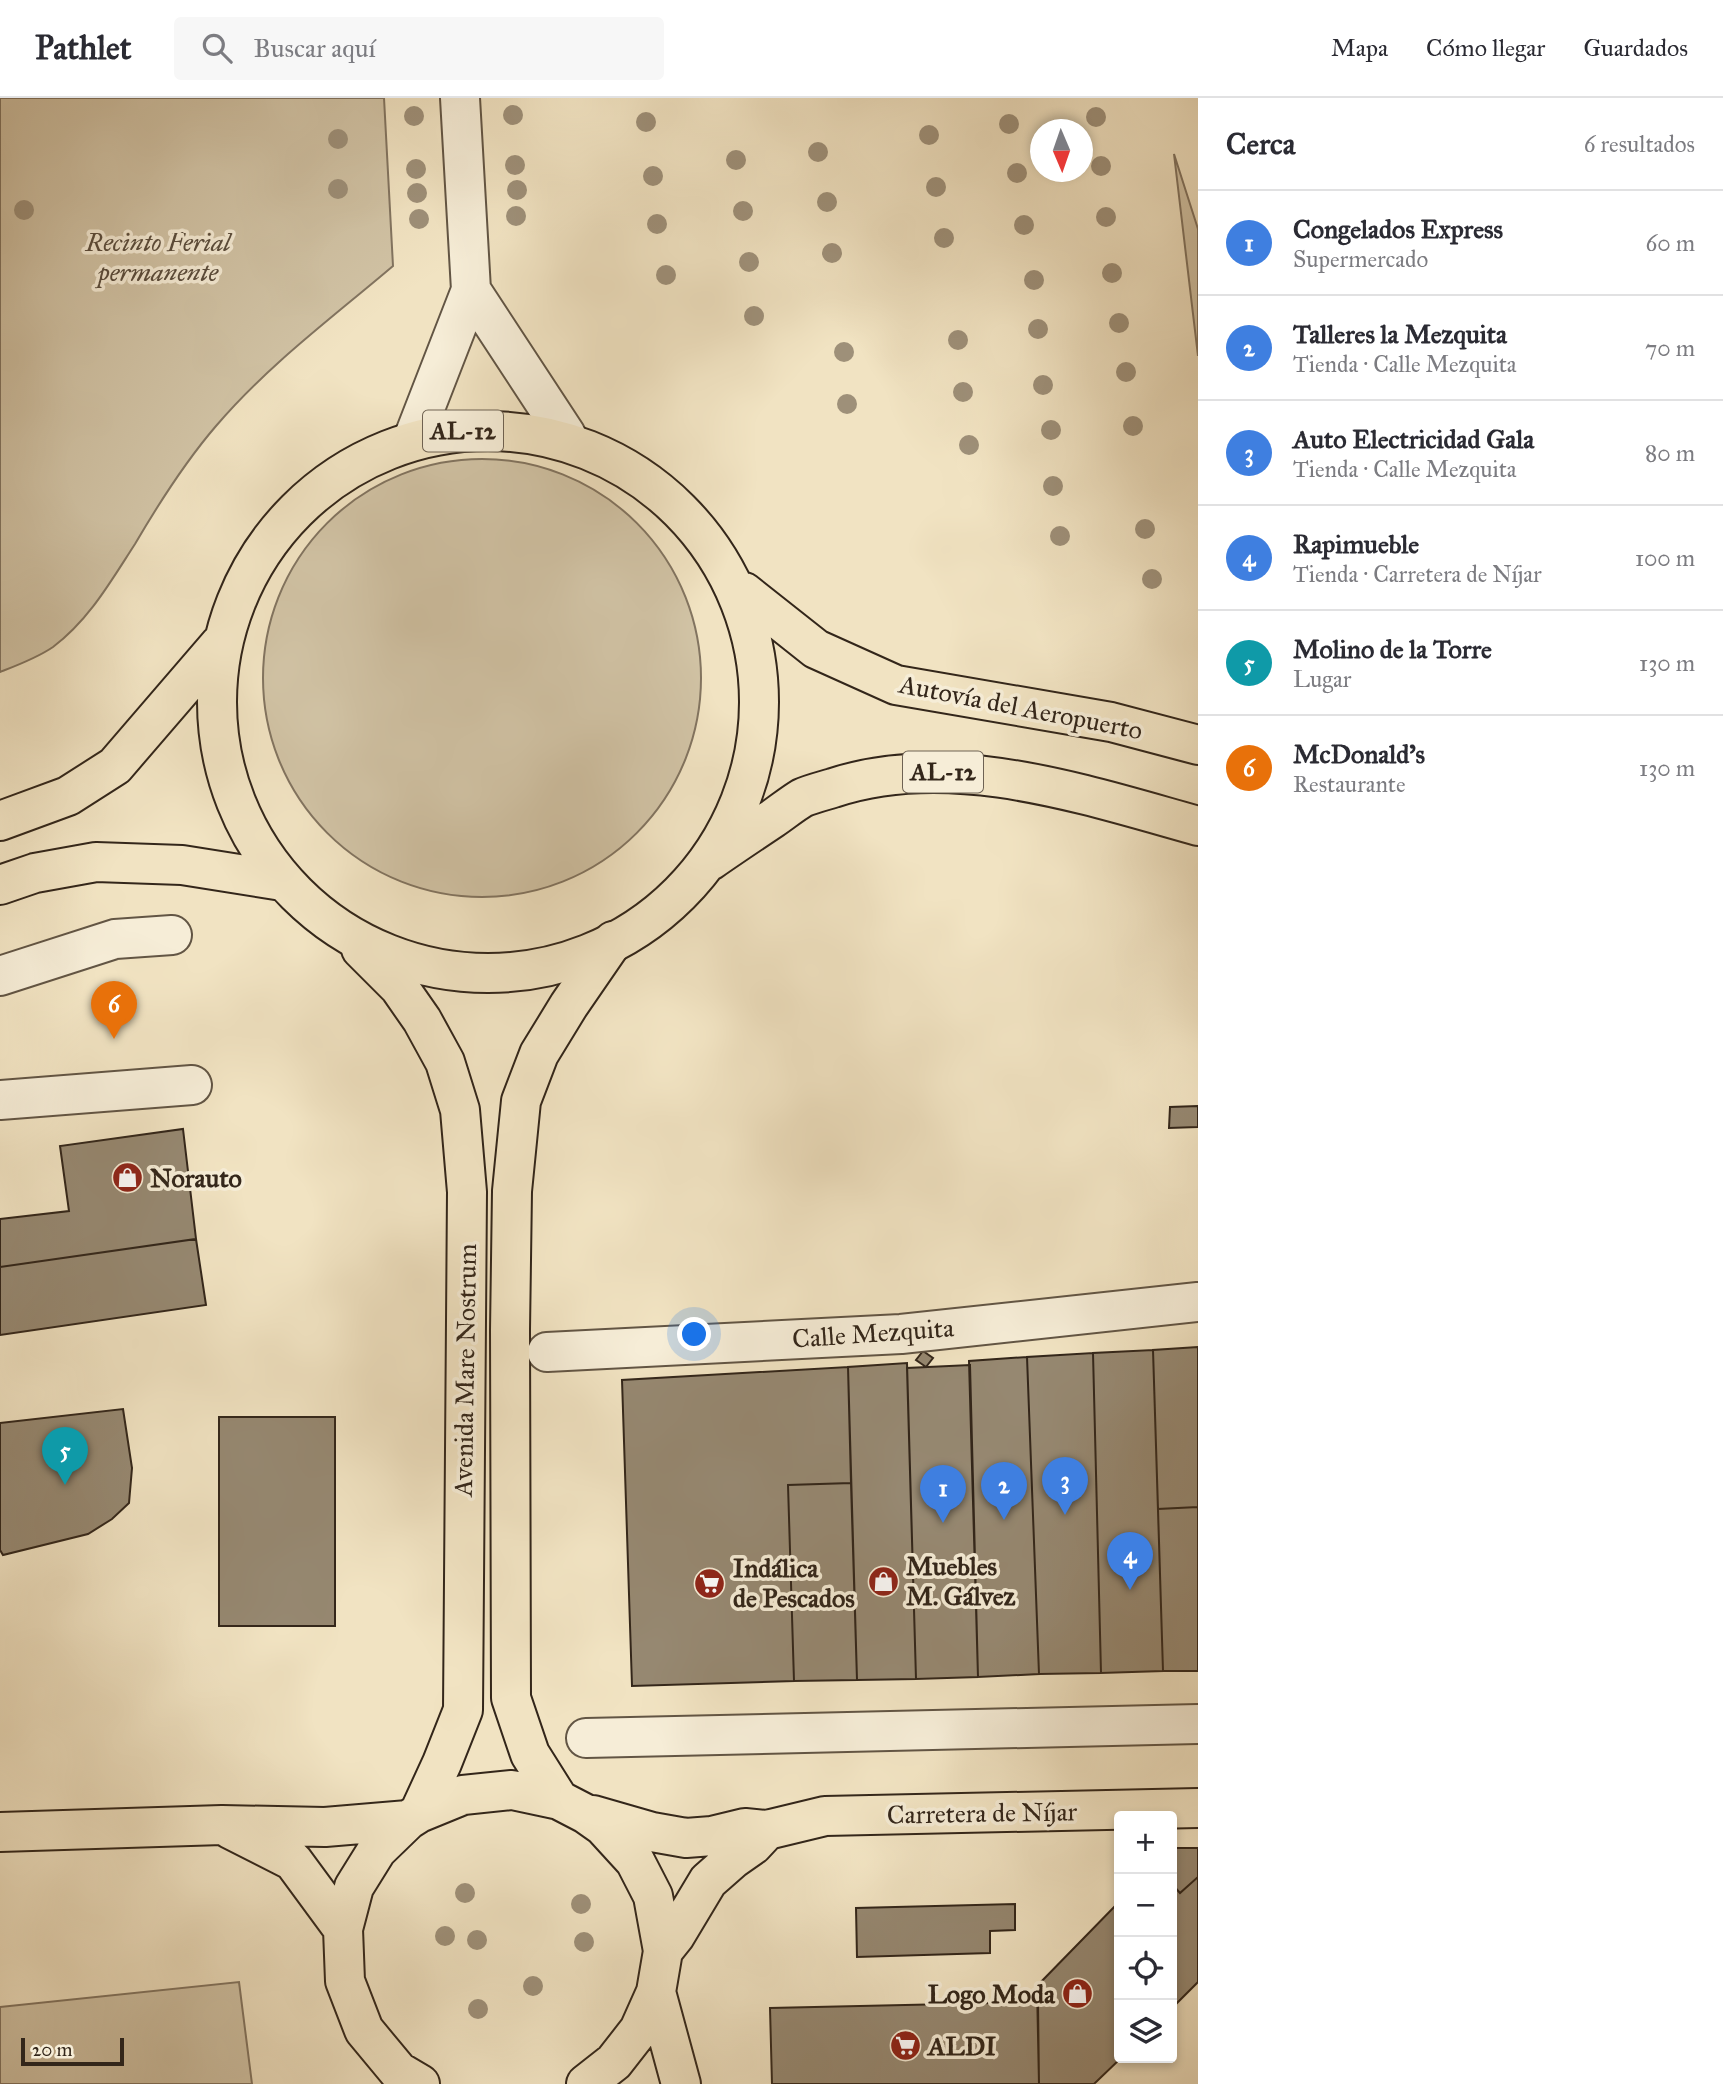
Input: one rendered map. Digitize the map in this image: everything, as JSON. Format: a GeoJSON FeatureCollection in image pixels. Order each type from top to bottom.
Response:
{"type":"FeatureCollection","features":[{"type":"Feature","properties":{"kind":"main road","name":"AL-12"},"geometry":{"type":"LineString","coordinates":[[0,821],[68,796],[115,766],[220,645],[246,582],[268,547],[306,504],[359,461],[413,439],[483,428],[566,435],[607,455],[661,494],[696,526],[744,592],[757,656],[760,718],[746,787],[705,865]]}},
{"type":"Feature","properties":{"kind":"main road","name":"Autovía del Aeropuerto"},"geometry":{"type":"LineString","coordinates":[[744,592],[816,649],[896,685],[1111,722],[1198,745]]}},
{"type":"Feature","properties":{"kind":"main road","name":"AL-12"},"geometry":{"type":"LineString","coordinates":[[220,645],[219,716],[229,774],[244,823],[276,880],[313,916],[361,949],[423,969],[488,974],[553,964],[613,941],[663,907],[705,865],[803,798],[877,776],[928,772],[967,773],[1093,797],[1198,825]]}},
{"type":"Feature","properties":{"kind":"main road"},"geometry":{"type":"LineString","coordinates":[[0,885],[35,873],[96,862],[181,864],[276,880]]}},
{"type":"Feature","properties":{"kind":"main road","name":"Avenida Mare Nostrum"},"geometry":{"type":"LineString","coordinates":[[572,1807],[530,1754],[510,1698],[512,1191],[521,1101],[539,1054],[613,941]]}},
{"type":"Feature","properties":{"kind":"main road","name":"Avenida Mare Nostrum"},"geometry":{"type":"LineString","coordinates":[[361,949],[400,987],[445,1062],[460,1110],[467,1192],[463,1710],[442,1763],[413,1817]]}},
{"type":"Feature","properties":{"kind":"main road","name":"Carretera de Níjar"},"geometry":{"type":"LineString","coordinates":[[413,1817],[463,1794],[512,1790],[677,1837],[712,1836],[745,1828],[767,1830],[825,1816],[1198,1808]]}},
{"type":"Feature","properties":{"kind":"main road"},"geometry":{"type":"LineString","coordinates":[[572,1807],[603,1826],[635,1861],[653,1896],[663,1951],[656,1992],[639,2030],[614,2063],[586,2084]]}},
{"type":"Feature","properties":{"kind":"main road"},"geometry":{"type":"LineString","coordinates":[[0,1832],[222,1825],[325,1827],[413,1817]]}},
{"type":"Feature","properties":{"kind":"main road"},"geometry":{"type":"LineString","coordinates":[[413,1817],[377,1850],[365,1868],[354,1887],[343,1929],[345,1981],[364,2031],[398,2071],[420,2084]]}},
{"type":"Feature","properties":{"kind":"main road"},"geometry":{"type":"LineString","coordinates":[[222,1825],[293,1861],[343,1929]]}},
{"type":"Feature","properties":{"kind":"main road","name":"Carretera de Níjar"},"geometry":{"type":"LineString","coordinates":[[663,1951],[708,1881],[733,1858],[753,1845],[767,1830]]}},
{"type":"Feature","properties":{"kind":"main road"},"geometry":{"type":"LineString","coordinates":[[656,1992],[681,2084]]}},
{"type":"Feature","properties":{"kind":"street"},"geometry":{"type":"LineString","coordinates":[[413,439],[471,289],[460,98]]}},
{"type":"Feature","properties":{"kind":"street"},"geometry":{"type":"LineString","coordinates":[[471,289],[566,435]]}},
{"type":"Feature","properties":{"kind":"street"},"geometry":{"type":"LineString","coordinates":[[0,976],[115,939],[172,935]]}},
{"type":"Feature","properties":{"kind":"street"},"geometry":{"type":"LineString","coordinates":[[0,1100],[192,1085]]}},
{"type":"Feature","properties":{"kind":"street","name":"Calle Mezquita"},"geometry":{"type":"LineString","coordinates":[[547,1352],[901,1334],[1198,1302]]}},
{"type":"Feature","properties":{"kind":"street"},"geometry":{"type":"LineString","coordinates":[[586,1738],[1198,1724]]}},
{"type":"Feature","properties":{"kind":"green space","name":"Recinto Ferial permanente"},"geometry":{"type":"Polygon","coordinates":[[[0,98],[384,98],[393,266],[279,362],[216,426],[183,468],[108,586],[78,625],[47,651],[0,672],[0,98]]]}},
{"type":"Feature","properties":{"kind":"green space"},"geometry":{"type":"Polygon","coordinates":[[[1174,154],[1198,229],[1198,356],[1174,154]]]}},
{"type":"Feature","properties":{"kind":"green space"},"geometry":{"type":"Polygon","coordinates":[[[482,459],[525,463],[566,475],[604,496],[637,523],[664,556],[685,594],[697,635],[701,678],[697,721],[685,762],[664,800],[637,833],[604,860],[566,881],[525,893],[482,897],[439,893],[398,881],[360,860],[327,833],[300,800],[279,762],[267,721],[263,678],[267,635],[279,594],[300,556],[327,523],[360,496],[398,475],[439,463],[482,459]]]}},
{"type":"Feature","properties":{"kind":"green space"},"geometry":{"type":"Polygon","coordinates":[[[239,1982],[252,2084],[0,2084],[0,2007],[239,1982]]]}},
{"type":"Feature","properties":{"kind":"building"},"geometry":{"type":"Polygon","coordinates":[[[1198,1106],[1198,1127],[1169,1128],[1170,1107],[1198,1106]]]}},
{"type":"Feature","properties":{"kind":"building","name":"Norauto"},"geometry":{"type":"Polygon","coordinates":[[[183,1129],[196,1239],[0,1267],[0,1219],[69,1211],[60,1146],[183,1129]]]}},
{"type":"Feature","properties":{"kind":"building"},"geometry":{"type":"Polygon","coordinates":[[[196,1239],[206,1305],[0,1335],[0,1267],[196,1239]]]}},
{"type":"Feature","properties":{"kind":"building"},"geometry":{"type":"Polygon","coordinates":[[[1198,1347],[1198,1507],[1158,1509],[1153,1350],[1198,1347]]]}},
{"type":"Feature","properties":{"kind":"building"},"geometry":{"type":"Polygon","coordinates":[[[1153,1350],[1163,1671],[1101,1673],[1093,1353],[1153,1350]]]}},
{"type":"Feature","properties":{"kind":"building"},"geometry":{"type":"Polygon","coordinates":[[[923,1351],[933,1358],[926,1367],[916,1360],[923,1351]]]}},
{"type":"Feature","properties":{"kind":"building"},"geometry":{"type":"Polygon","coordinates":[[[1093,1353],[1101,1673],[1039,1674],[1027,1357],[1093,1353]]]}},
{"type":"Feature","properties":{"kind":"building"},"geometry":{"type":"Polygon","coordinates":[[[1027,1357],[1039,1674],[978,1677],[969,1361],[1027,1357]]]}},
{"type":"Feature","properties":{"kind":"building","name":"Muebles M. Gálvez"},"geometry":{"type":"Polygon","coordinates":[[[907,1363],[916,1679],[857,1680],[848,1367],[907,1363]]]}},
{"type":"Feature","properties":{"kind":"building"},"geometry":{"type":"Polygon","coordinates":[[[970,1365],[978,1677],[916,1679],[907,1368],[970,1365]]]}},
{"type":"Feature","properties":{"kind":"building","name":"Indálica de Pescados"},"geometry":{"type":"Polygon","coordinates":[[[848,1367],[851,1483],[788,1485],[794,1681],[632,1686],[622,1380],[848,1367]]]}},
{"type":"Feature","properties":{"kind":"building"},"geometry":{"type":"Polygon","coordinates":[[[123,1409],[132,1468],[129,1503],[112,1519],[88,1534],[3,1555],[0,1550],[0,1423],[123,1409]]]}},
{"type":"Feature","properties":{"kind":"building"},"geometry":{"type":"Polygon","coordinates":[[[219,1417],[335,1417],[335,1626],[219,1626],[219,1417]]]}},
{"type":"Feature","properties":{"kind":"building"},"geometry":{"type":"Polygon","coordinates":[[[851,1483],[857,1680],[794,1681],[788,1485],[851,1483]]]}},
{"type":"Feature","properties":{"kind":"building"},"geometry":{"type":"Polygon","coordinates":[[[1198,1507],[1198,1671],[1163,1671],[1158,1509],[1198,1507]]]}},
{"type":"Feature","properties":{"kind":"building"},"geometry":{"type":"Polygon","coordinates":[[[1177,1848],[1198,1848],[1198,1877],[1180,1893],[1177,1890],[1177,1848]]]}},
{"type":"Feature","properties":{"kind":"building"},"geometry":{"type":"Polygon","coordinates":[[[1198,1877],[1198,1982],[1177,2003],[1177,1890],[1180,1893],[1198,1877]]]}},
{"type":"Feature","properties":{"kind":"building"},"geometry":{"type":"Polygon","coordinates":[[[1015,1904],[1015,1930],[990,1931],[990,1953],[857,1957],[856,1908],[1015,1904]]]}},
{"type":"Feature","properties":{"kind":"building","name":"Logo Moda"},"geometry":{"type":"Polygon","coordinates":[[[1114,1907],[1116,2063],[1094,2084],[1039,2084],[1037,1986],[1114,1907]]]}},
{"type":"Feature","properties":{"kind":"building","name":"ALDI"},"geometry":{"type":"Polygon","coordinates":[[[1038,2002],[1039,2084],[772,2084],[770,2008],[1038,2002]]]}},
{"type":"Feature","properties":{"kind":"place","name":"McDonald's"},"geometry":{"type":"Point","coordinates":[114,1039]}},
{"type":"Feature","properties":{"kind":"place","name":"Norauto"},"geometry":{"type":"Point","coordinates":[127,1178]}},
{"type":"Feature","properties":{"kind":"place","name":"Molino de la Torre"},"geometry":{"type":"Point","coordinates":[65,1485]}},
{"type":"Feature","properties":{"kind":"place","name":"Auto Electricidad Gala"},"geometry":{"type":"Point","coordinates":[1065,1515]}},
{"type":"Feature","properties":{"kind":"place","name":"Talleres la Mezquita"},"geometry":{"type":"Point","coordinates":[1004,1520]}},
{"type":"Feature","properties":{"kind":"place","name":"Congelados Express"},"geometry":{"type":"Point","coordinates":[943,1523]}},
{"type":"Feature","properties":{"kind":"place","name":"Muebles M. Gálvez"},"geometry":{"type":"Point","coordinates":[883,1581]}},
{"type":"Feature","properties":{"kind":"place","name":"Indálica de Pescados"},"geometry":{"type":"Point","coordinates":[710,1583]}},
{"type":"Feature","properties":{"kind":"place","name":"Rapimueble"},"geometry":{"type":"Point","coordinates":[1130,1590]}},
{"type":"Feature","properties":{"kind":"place","name":"Logo Moda"},"geometry":{"type":"Point","coordinates":[1078,1994]}},
{"type":"Feature","properties":{"kind":"place","name":"ALDI"},"geometry":{"type":"Point","coordinates":[905,2046]}}]}
